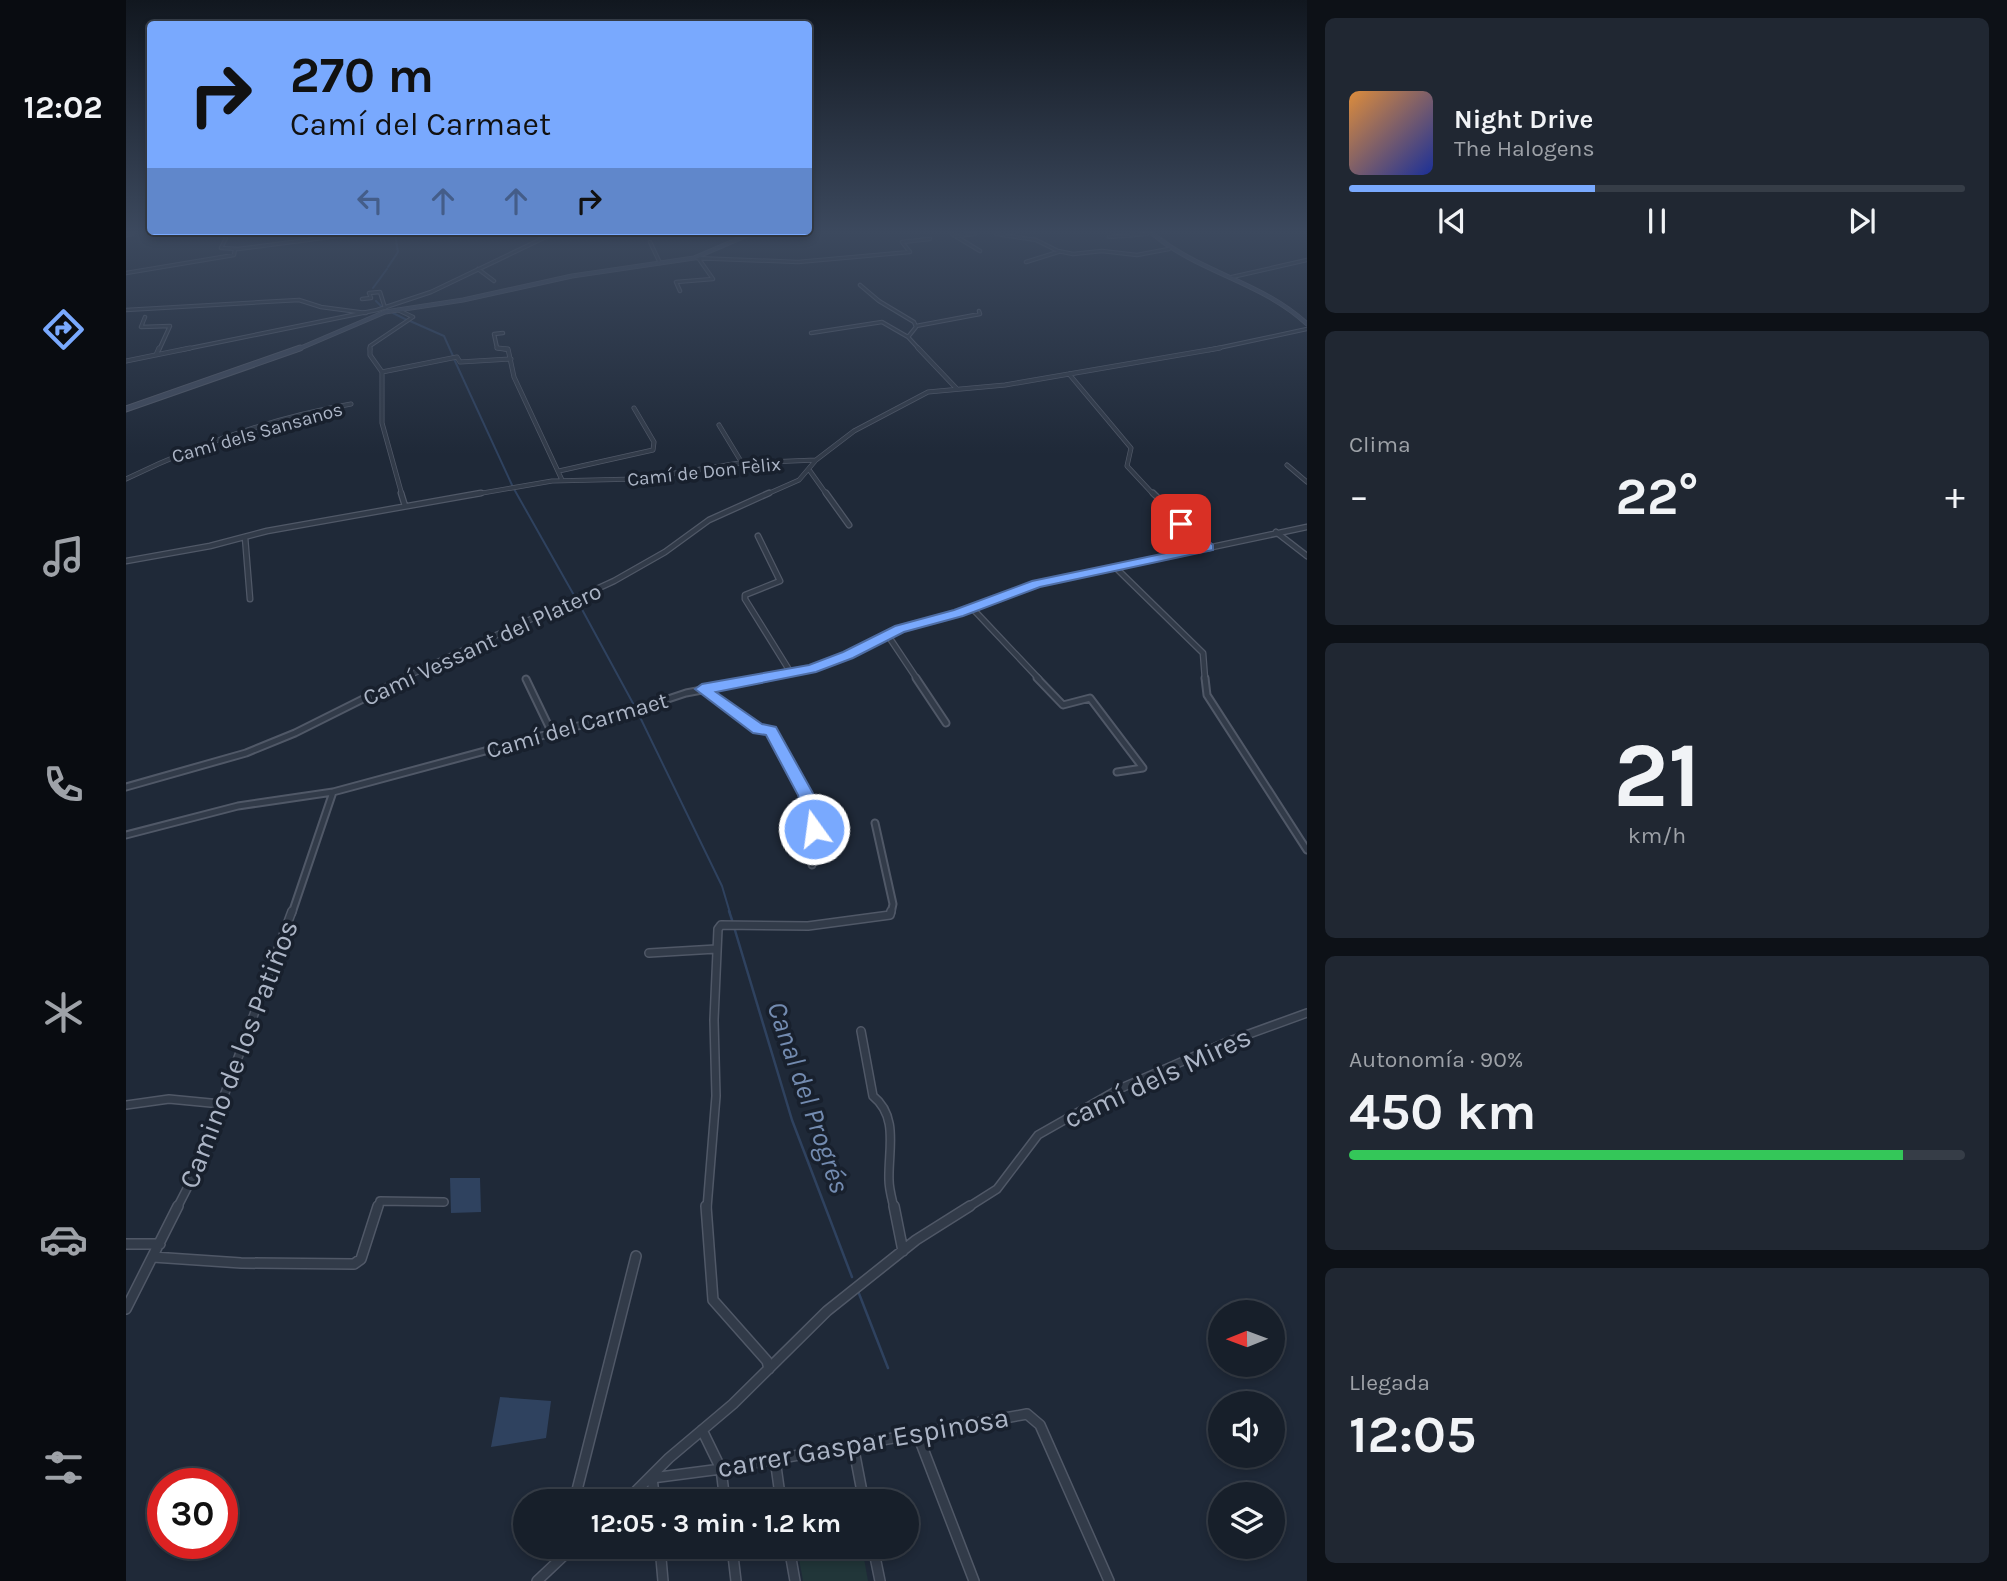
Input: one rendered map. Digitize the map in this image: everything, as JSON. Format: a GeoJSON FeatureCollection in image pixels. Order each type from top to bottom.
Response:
{"type":"FeatureCollection","features":[{"type":"Feature","properties":{"kind":"main road"},"geometry":{"type":"LineString","coordinates":[[126,409],[277,358],[393,308]]}},
{"type":"Feature","properties":{"kind":"main road"},"geometry":{"type":"LineString","coordinates":[[1287,308],[1307,327]]}},
{"type":"Feature","properties":{"kind":"street"},"geometry":{"type":"LineString","coordinates":[[126,310],[164,308]]}},
{"type":"Feature","properties":{"kind":"street"},"geometry":{"type":"LineString","coordinates":[[327,308],[366,313]]}},
{"type":"Feature","properties":{"kind":"street"},"geometry":{"type":"LineString","coordinates":[[126,361],[383,308]]}},
{"type":"Feature","properties":{"kind":"street"},"geometry":{"type":"LineString","coordinates":[[396,308],[413,317],[370,346],[370,355],[382,372],[377,394],[383,412],[385,448],[405,506]]}},
{"type":"Feature","properties":{"kind":"street"},"geometry":{"type":"LineString","coordinates":[[891,308],[910,318],[916,326]]}},
{"type":"Feature","properties":{"kind":"street"},"geometry":{"type":"LineString","coordinates":[[908,337],[916,326],[980,314],[979,311]]}},
{"type":"Feature","properties":{"kind":"street"},"geometry":{"type":"LineString","coordinates":[[145,317],[141,327],[170,326],[156,355]]}},
{"type":"Feature","properties":{"kind":"street"},"geometry":{"type":"LineString","coordinates":[[811,333],[882,322],[908,337],[956,388]]}},
{"type":"Feature","properties":{"kind":"street"},"geometry":{"type":"LineString","coordinates":[[849,525],[810,471],[816,460],[854,431],[928,392],[1005,385],[1266,341],[1307,327]]}},
{"type":"Feature","properties":{"kind":"street"},"geometry":{"type":"LineString","coordinates":[[503,333],[494,334],[497,348],[508,349],[514,377],[562,480]]}},
{"type":"Feature","properties":{"kind":"street"},"geometry":{"type":"LineString","coordinates":[[382,372],[457,357],[460,362],[512,359]]}},
{"type":"Feature","properties":{"kind":"street"},"geometry":{"type":"LineString","coordinates":[[1068,374],[1131,448],[1127,466],[1181,524],[1209,548]]}},
{"type":"Feature","properties":{"kind":"street","name":"Camí dels Sansanos"},"geometry":{"type":"LineString","coordinates":[[126,479],[176,454],[310,412],[351,404]]}},
{"type":"Feature","properties":{"kind":"street"},"geometry":{"type":"LineString","coordinates":[[559,471],[653,450],[654,442],[634,408]]}},
{"type":"Feature","properties":{"kind":"street"},"geometry":{"type":"LineString","coordinates":[[719,425],[742,463]]}},
{"type":"Feature","properties":{"kind":"street","name":"Camí de Don Fèlix"},"geometry":{"type":"LineString","coordinates":[[126,561],[405,506],[562,480],[636,479],[742,463],[816,460]]}},
{"type":"Feature","properties":{"kind":"street"},"geometry":{"type":"LineString","coordinates":[[1287,465],[1307,482]]}},
{"type":"Feature","properties":{"kind":"street","name":"Camí Vessant del Platero"},"geometry":{"type":"LineString","coordinates":[[126,788],[246,753],[295,733],[430,665],[578,599],[665,552],[709,520],[799,480],[810,471]]}},
{"type":"Feature","properties":{"kind":"street","name":"Camí del Carmaet"},"geometry":{"type":"LineString","coordinates":[[126,835],[224,809],[332,792],[552,733],[702,689],[791,673],[848,655],[887,634],[972,608],[1037,584],[1307,527]]}},
{"type":"Feature","properties":{"kind":"street"},"geometry":{"type":"LineString","coordinates":[[1276,532],[1307,556]]}},
{"type":"Feature","properties":{"kind":"street"},"geometry":{"type":"LineString","coordinates":[[758,536],[780,581],[752,591],[745,595],[745,599],[791,673]]}},
{"type":"Feature","properties":{"kind":"street"},"geometry":{"type":"LineString","coordinates":[[245,537],[250,599]]}},
{"type":"Feature","properties":{"kind":"street"},"geometry":{"type":"LineString","coordinates":[[1116,568],[1203,653],[1207,662],[1202,680],[1208,695],[1307,850]]}},
{"type":"Feature","properties":{"kind":"street"},"geometry":{"type":"LineString","coordinates":[[972,608],[1063,705],[1090,698],[1143,768],[1117,772]]}},
{"type":"Feature","properties":{"kind":"street"},"geometry":{"type":"LineString","coordinates":[[887,634],[946,723]]}},
{"type":"Feature","properties":{"kind":"street"},"geometry":{"type":"LineString","coordinates":[[526,679],[552,733]]}},
{"type":"Feature","properties":{"kind":"street"},"geometry":{"type":"LineString","coordinates":[[702,689],[759,729],[771,731],[806,795],[811,811],[817,846],[812,864]]}},
{"type":"Feature","properties":{"kind":"street","name":"Camino de los Patiños"},"geometry":{"type":"LineString","coordinates":[[126,1309],[197,1169],[313,855],[332,792]]}},
{"type":"Feature","properties":{"kind":"street"},"geometry":{"type":"LineString","coordinates":[[769,1369],[766,1361],[713,1300],[712,1294],[706,1199],[716,1096],[714,1020],[718,980],[718,929],[721,925],[808,926],[890,915],[893,904],[875,823]]}},
{"type":"Feature","properties":{"kind":"street"},"geometry":{"type":"LineString","coordinates":[[649,953],[716,949]]}},
{"type":"Feature","properties":{"kind":"street","name":"camí dels Mires"},"geometry":{"type":"LineString","coordinates":[[640,1489],[669,1458],[769,1369],[827,1311],[903,1251],[997,1189],[1038,1135],[1119,1089],[1215,1047],[1307,1013]]}},
{"type":"Feature","properties":{"kind":"street"},"geometry":{"type":"LineString","coordinates":[[861,1031],[873,1096],[884,1105],[890,1121],[889,1183],[903,1251]]}},
{"type":"Feature","properties":{"kind":"street"},"geometry":{"type":"LineString","coordinates":[[126,1105],[169,1099],[221,1104]]}},
{"type":"Feature","properties":{"kind":"street"},"geometry":{"type":"LineString","coordinates":[[153,1257],[241,1263],[354,1264],[361,1259],[380,1202],[444,1202]]}},
{"type":"Feature","properties":{"kind":"street"},"geometry":{"type":"LineString","coordinates":[[126,1244],[160,1244]]}},
{"type":"Feature","properties":{"kind":"street"},"geometry":{"type":"LineString","coordinates":[[578,1489],[636,1256]]}},
{"type":"Feature","properties":{"kind":"street","name":"carrer Gaspar Espinosa"},"geometry":{"type":"LineString","coordinates":[[652,1479],[721,1469],[1022,1413],[1032,1416]]}},
{"type":"Feature","properties":{"kind":"street"},"geometry":{"type":"LineString","coordinates":[[1032,1416],[1040,1425],[1109,1581]]}},
{"type":"Feature","properties":{"kind":"street"},"geometry":{"type":"LineString","coordinates":[[702,1430],[721,1469],[723,1489]]}},
{"type":"Feature","properties":{"kind":"street"},"geometry":{"type":"LineString","coordinates":[[916,1433],[974,1581]]}},
{"type":"Feature","properties":{"kind":"street"},"geometry":{"type":"LineString","coordinates":[[853,1445],[861,1489]]}},
{"type":"Feature","properties":{"kind":"street"},"geometry":{"type":"LineString","coordinates":[[775,1459],[780,1489]]}},
{"type":"Feature","properties":{"kind":"street"},"geometry":{"type":"LineString","coordinates":[[652,1479],[653,1489]]}},
{"type":"Feature","properties":{"kind":"street"},"geometry":{"type":"LineString","coordinates":[[537,1581],[556,1559]]}},
{"type":"Feature","properties":{"kind":"street"},"geometry":{"type":"LineString","coordinates":[[661,1559],[663,1581]]}},
{"type":"Feature","properties":{"kind":"street"},"geometry":{"type":"LineString","coordinates":[[734,1559],[737,1581]]}},
{"type":"Feature","properties":{"kind":"street"},"geometry":{"type":"LineString","coordinates":[[791,1559],[794,1581]]}},
{"type":"Feature","properties":{"kind":"street"},"geometry":{"type":"LineString","coordinates":[[875,1559],[880,1581]]}},
{"type":"Feature","properties":{"kind":"green space"},"geometry":{"type":"Polygon","coordinates":[[[799,1559],[864,1559],[868,1581],[803,1581],[799,1559]]]}},
{"type":"Feature","properties":{"kind":"water"},"geometry":{"type":"Polygon","coordinates":[[[450,1178],[480,1178],[481,1212],[451,1213],[450,1178]]]}},
{"type":"Feature","properties":{"kind":"water"},"geometry":{"type":"Polygon","coordinates":[[[500,1397],[551,1401],[546,1438],[491,1447],[500,1397]]]}},
{"type":"Feature","properties":{"kind":"waterway","name":"Canal del Progrés"},"geometry":{"type":"LineString","coordinates":[[393,313],[407,320]]}},
{"type":"Feature","properties":{"kind":"waterway","name":"Canal del Progrés"},"geometry":{"type":"LineString","coordinates":[[410,321],[444,336],[453,356]]}},
{"type":"Feature","properties":{"kind":"waterway","name":"Canal del Progrés"},"geometry":{"type":"LineString","coordinates":[[454,359],[512,485]]}},
{"type":"Feature","properties":{"kind":"waterway","name":"Canal del Progrés"},"geometry":{"type":"LineString","coordinates":[[514,489],[575,597]]}},
{"type":"Feature","properties":{"kind":"waterway","name":"Canal del Progrés"},"geometry":{"type":"LineString","coordinates":[[578,602],[635,707]]}},
{"type":"Feature","properties":{"kind":"waterway","name":"Canal del Progrés"},"geometry":{"type":"LineString","coordinates":[[638,713],[722,886],[730,913]]}},
{"type":"Feature","properties":{"kind":"waterway","name":"Canal del Progrés"},"geometry":{"type":"LineString","coordinates":[[729,911],[732,920]]}},
{"type":"Feature","properties":{"kind":"waterway","name":"Canal del Progrés"},"geometry":{"type":"LineString","coordinates":[[734,927],[792,1120],[852,1277]]}},
{"type":"Feature","properties":{"kind":"waterway","name":"Canal del Progrés"},"geometry":{"type":"LineString","coordinates":[[858,1291],[888,1368]]}},
{"type":"Feature","properties":{"kind":"route"},"geometry":{"type":"LineString","coordinates":[[814,829],[806,795],[771,731],[759,729],[702,689],[827,664],[899,629],[959,613],[1006,593],[1037,584],[1209,548],[1181,524]]}}]}
